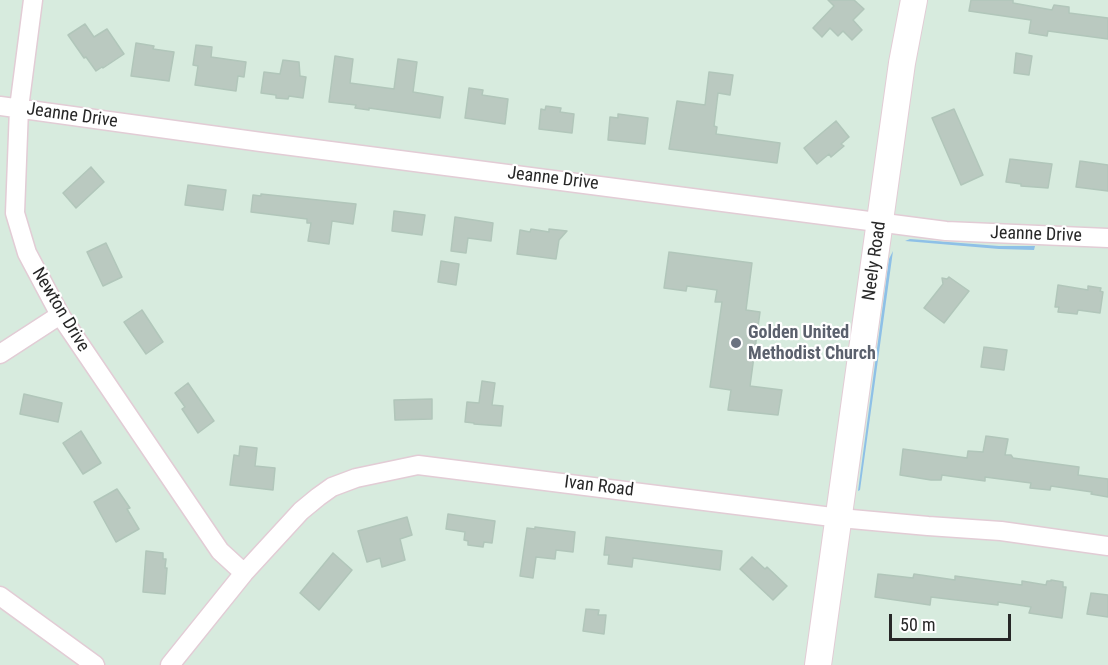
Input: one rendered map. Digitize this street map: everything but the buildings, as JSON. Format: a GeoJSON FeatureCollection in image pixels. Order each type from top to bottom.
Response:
{"type":"FeatureCollection","features":[{"type":"Feature","properties":{"kind":"street","name":"Newton Drive"},"geometry":{"type":"LineString","coordinates":[[33,0],[20,108],[15,213],[30,260],[60,315],[219,551],[244,573]]}},
{"type":"Feature","properties":{"kind":"street","name":"Neely Road"},"geometry":{"type":"LineString","coordinates":[[818,665],[902,63],[914,0]]}},
{"type":"Feature","properties":{"kind":"street","name":"Jeanne Drive"},"geometry":{"type":"LineString","coordinates":[[0,106],[881,223],[969,232],[1108,238]]}},
{"type":"Feature","properties":{"kind":"street"},"geometry":{"type":"LineString","coordinates":[[0,354],[60,315]]}},
{"type":"Feature","properties":{"kind":"street","name":"Ivan Road"},"geometry":{"type":"LineString","coordinates":[[170,665],[244,573],[302,511],[332,487],[370,474],[418,465],[840,518],[1001,531],[1108,546]]}},
{"type":"Feature","properties":{"kind":"street"},"geometry":{"type":"LineString","coordinates":[[0,596],[95,665]]}},
{"type":"Feature","properties":{"kind":"shaded area"},"geometry":{"type":"Polygon","coordinates":[[[910,239],[999,246],[1035,246],[1034,250],[999,249],[905,241],[910,239]]]}},
{"type":"Feature","properties":{"kind":"shaded area"},"geometry":{"type":"Polygon","coordinates":[[[893,251],[860,490],[858,491],[889,259],[893,251]]]}},
{"type":"Feature","properties":{"kind":"place","name":"Golden United Methodist Church"},"geometry":{"type":"Point","coordinates":[736,343]}}]}
